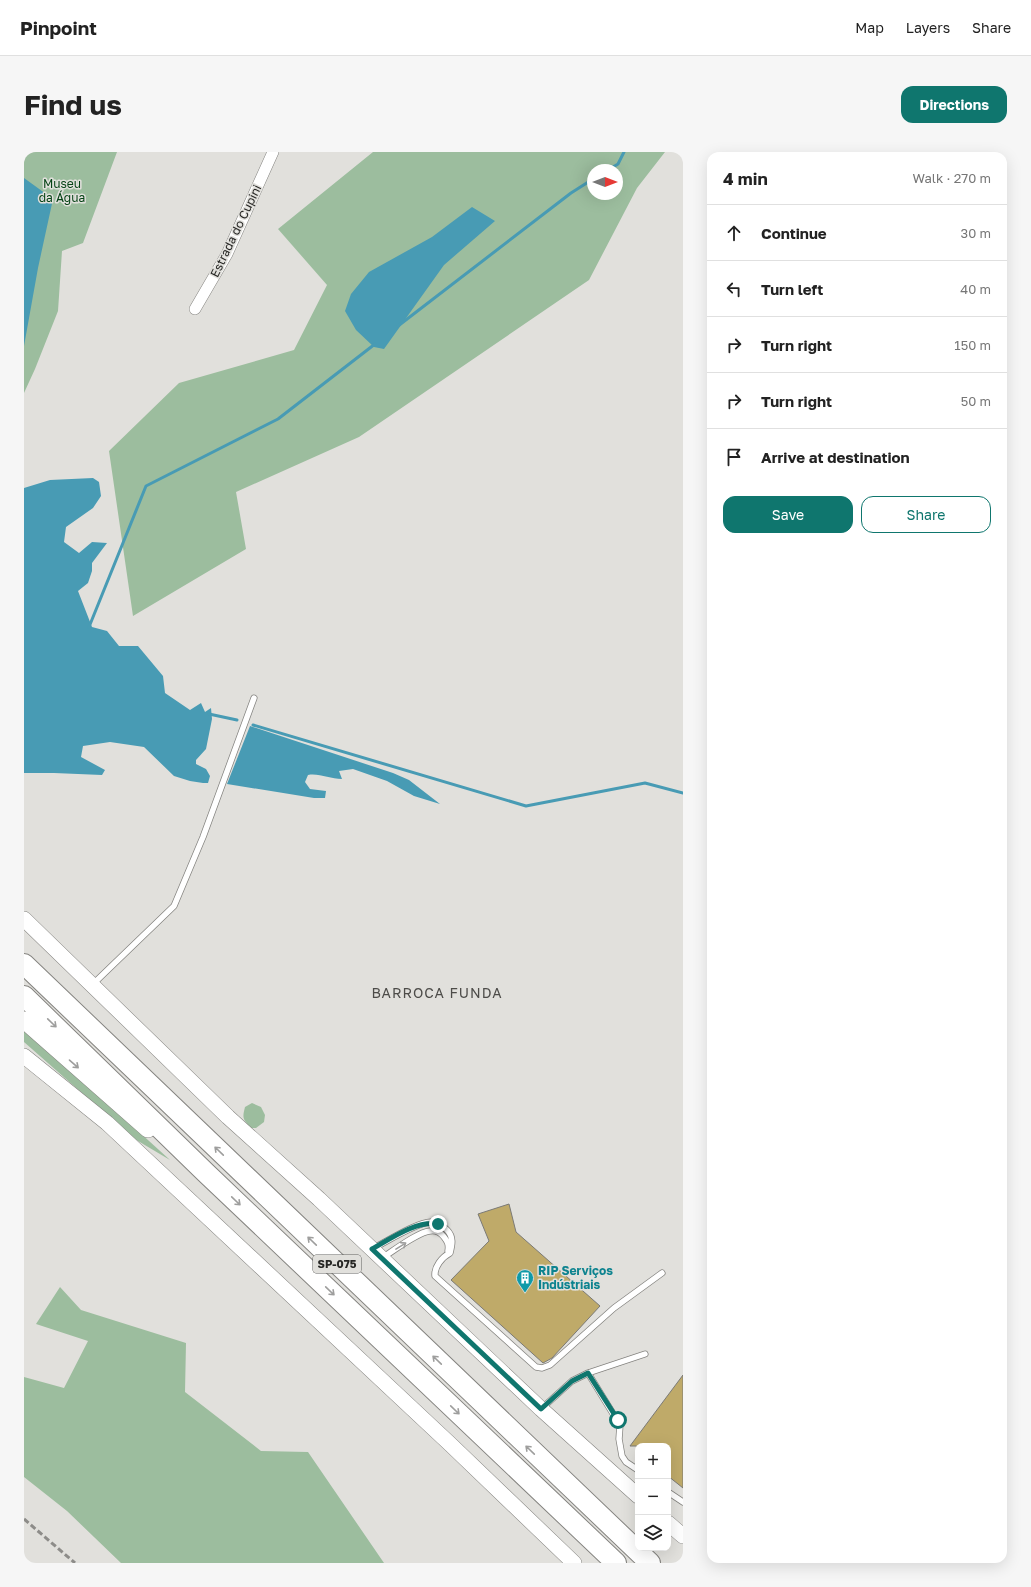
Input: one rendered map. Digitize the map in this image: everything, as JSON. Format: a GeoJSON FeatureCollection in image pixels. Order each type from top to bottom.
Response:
{"type":"FeatureCollection","features":[{"type":"Feature","properties":{"kind":"highway","name":"SP-075"},"geometry":{"type":"LineString","coordinates":[[24,964],[650,1563]]}},
{"type":"Feature","properties":{"kind":"highway","name":"SP-075"},"geometry":{"type":"LineString","coordinates":[[24,996],[206,1172],[616,1563]]}},
{"type":"Feature","properties":{"kind":"highway"},"geometry":{"type":"LineString","coordinates":[[553,1471],[568,1481],[635,1537]]}},
{"type":"Feature","properties":{"kind":"highway"},"geometry":{"type":"LineString","coordinates":[[650,1551],[664,1563]]}},
{"type":"Feature","properties":{"kind":"main road"},"geometry":{"type":"LineString","coordinates":[[24,919],[233,1122],[319,1199],[541,1409],[635,1493]]}},
{"type":"Feature","properties":{"kind":"main road"},"geometry":{"type":"LineString","coordinates":[[24,1020],[174,1152],[206,1172]]}},
{"type":"Feature","properties":{"kind":"main road"},"geometry":{"type":"LineString","coordinates":[[24,1056],[107,1123],[450,1444],[574,1563]]}},
{"type":"Feature","properties":{"kind":"main road"},"geometry":{"type":"LineString","coordinates":[[671,1525],[683,1536]]}},
{"type":"Feature","properties":{"kind":"street","name":"Estrada do Cupini"},"geometry":{"type":"LineString","coordinates":[[195,309],[227,254],[273,152]]}},
{"type":"Feature","properties":{"kind":"lane"},"geometry":{"type":"LineString","coordinates":[[92,985],[174,906],[203,837],[254,698]]}},
{"type":"Feature","properties":{"kind":"lane"},"geometry":{"type":"LineString","coordinates":[[377,1254],[418,1225],[430,1222],[438,1224],[450,1234],[452,1247],[450,1253],[446,1255],[435,1268],[435,1276],[437,1279],[453,1291],[536,1367],[542,1368],[550,1365],[614,1308],[662,1273]]}},
{"type":"Feature","properties":{"kind":"lane"},"geometry":{"type":"LineString","coordinates":[[377,1254],[431,1230],[441,1234],[446,1240],[449,1246],[446,1255]]}},
{"type":"Feature","properties":{"kind":"lane"},"geometry":{"type":"LineString","coordinates":[[541,1409],[572,1381],[588,1373],[645,1354]]}},
{"type":"Feature","properties":{"kind":"lane"},"geometry":{"type":"LineString","coordinates":[[588,1373],[620,1425],[619,1439],[622,1456],[626,1462],[635,1468]]}},
{"type":"Feature","properties":{"kind":"lane"},"geometry":{"type":"LineString","coordinates":[[671,1494],[683,1502]]}},
{"type":"Feature","properties":{"kind":"green space","name":"Museu da Água"},"geometry":{"type":"Polygon","coordinates":[[[24,152],[117,152],[83,243],[62,251],[58,311],[24,393],[24,152]]]}},
{"type":"Feature","properties":{"kind":"green space"},"geometry":{"type":"Polygon","coordinates":[[[373,152],[665,152],[637,188],[589,280],[359,437],[236,492],[246,549],[133,616],[109,451],[179,383],[294,350],[327,285],[278,229],[373,152]]]}},
{"type":"Feature","properties":{"kind":"green space"},"geometry":{"type":"Polygon","coordinates":[[[24,1031],[84,1082],[170,1160],[133,1138],[24,1042],[24,1031]]]}},
{"type":"Feature","properties":{"kind":"green space"},"geometry":{"type":"Polygon","coordinates":[[[252,1103],[261,1107],[265,1115],[264,1122],[256,1128],[251,1128],[243,1117],[245,1107],[252,1103]]]}},
{"type":"Feature","properties":{"kind":"green space"},"geometry":{"type":"Polygon","coordinates":[[[60,1287],[81,1310],[186,1343],[185,1392],[261,1451],[308,1452],[384,1563],[121,1563],[67,1511],[24,1477],[24,1377],[64,1388],[88,1341],[36,1324],[60,1287]]]}},
{"type":"Feature","properties":{"kind":"water"},"geometry":{"type":"Polygon","coordinates":[[[24,178],[53,199],[38,268],[24,346],[24,178]]]}},
{"type":"Feature","properties":{"kind":"water"},"geometry":{"type":"Polygon","coordinates":[[[472,207],[495,221],[444,265],[384,349],[374,347],[356,330],[345,311],[351,294],[369,272],[432,237],[472,207]]]}},
{"type":"Feature","properties":{"kind":"water"},"geometry":{"type":"Polygon","coordinates":[[[93,478],[99,482],[101,496],[93,508],[66,527],[64,542],[79,553],[92,542],[107,543],[92,563],[92,571],[88,583],[78,591],[92,627],[107,631],[119,646],[138,646],[163,676],[165,693],[190,710],[201,703],[205,712],[211,708],[212,719],[206,749],[196,760],[196,764],[206,769],[210,776],[208,783],[190,781],[174,776],[144,747],[110,742],[83,746],[81,757],[105,770],[102,775],[24,773],[24,488],[50,480],[93,478]]]}},
{"type":"Feature","properties":{"kind":"water"},"geometry":{"type":"Polygon","coordinates":[[[250,726],[393,773],[409,780],[440,804],[414,796],[387,781],[353,769],[339,771],[342,779],[308,775],[305,782],[310,789],[326,791],[325,798],[314,798],[227,784],[250,726]]]}},
{"type":"Feature","properties":{"kind":"building","name":"RIP Serviços Indústriais"},"geometry":{"type":"Polygon","coordinates":[[[509,1204],[516,1232],[600,1306],[552,1358],[543,1363],[451,1280],[489,1241],[478,1214],[509,1204]]]}},
{"type":"Feature","properties":{"kind":"building"},"geometry":{"type":"Polygon","coordinates":[[[683,1375],[683,1488],[671,1478],[671,1443],[635,1443],[635,1446],[630,1446],[683,1375]]]}},
{"type":"Feature","properties":{"kind":"waterway"},"geometry":{"type":"LineString","coordinates":[[618,164],[624,152]]}},
{"type":"Feature","properties":{"kind":"waterway"},"geometry":{"type":"LineString","coordinates":[[398,326],[571,193],[587,183]]}},
{"type":"Feature","properties":{"kind":"waterway"},"geometry":{"type":"LineString","coordinates":[[89,627],[146,486],[278,419],[375,344]]}},
{"type":"Feature","properties":{"kind":"waterway"},"geometry":{"type":"LineString","coordinates":[[209,714],[237,720]]}},
{"type":"Feature","properties":{"kind":"waterway"},"geometry":{"type":"LineString","coordinates":[[253,725],[526,806],[645,783],[683,793]]}},
{"type":"Feature","properties":{"kind":"railway"},"geometry":{"type":"LineString","coordinates":[[24,1519],[75,1563]]}},
{"type":"Feature","properties":{"kind":"place","name":"RIP Serviços Indústriais"},"geometry":{"type":"Point","coordinates":[525,1293]}},
{"type":"Feature","properties":{"kind":"district","name":"BARROCA FUNDA"},"geometry":{"type":"Point","coordinates":[437,993]}},
{"type":"Feature","properties":{"kind":"route"},"geometry":{"type":"LineString","coordinates":[[438,1224],[430,1222],[418,1225],[372,1249],[541,1409],[572,1381],[588,1373],[618,1420]]}}]}
